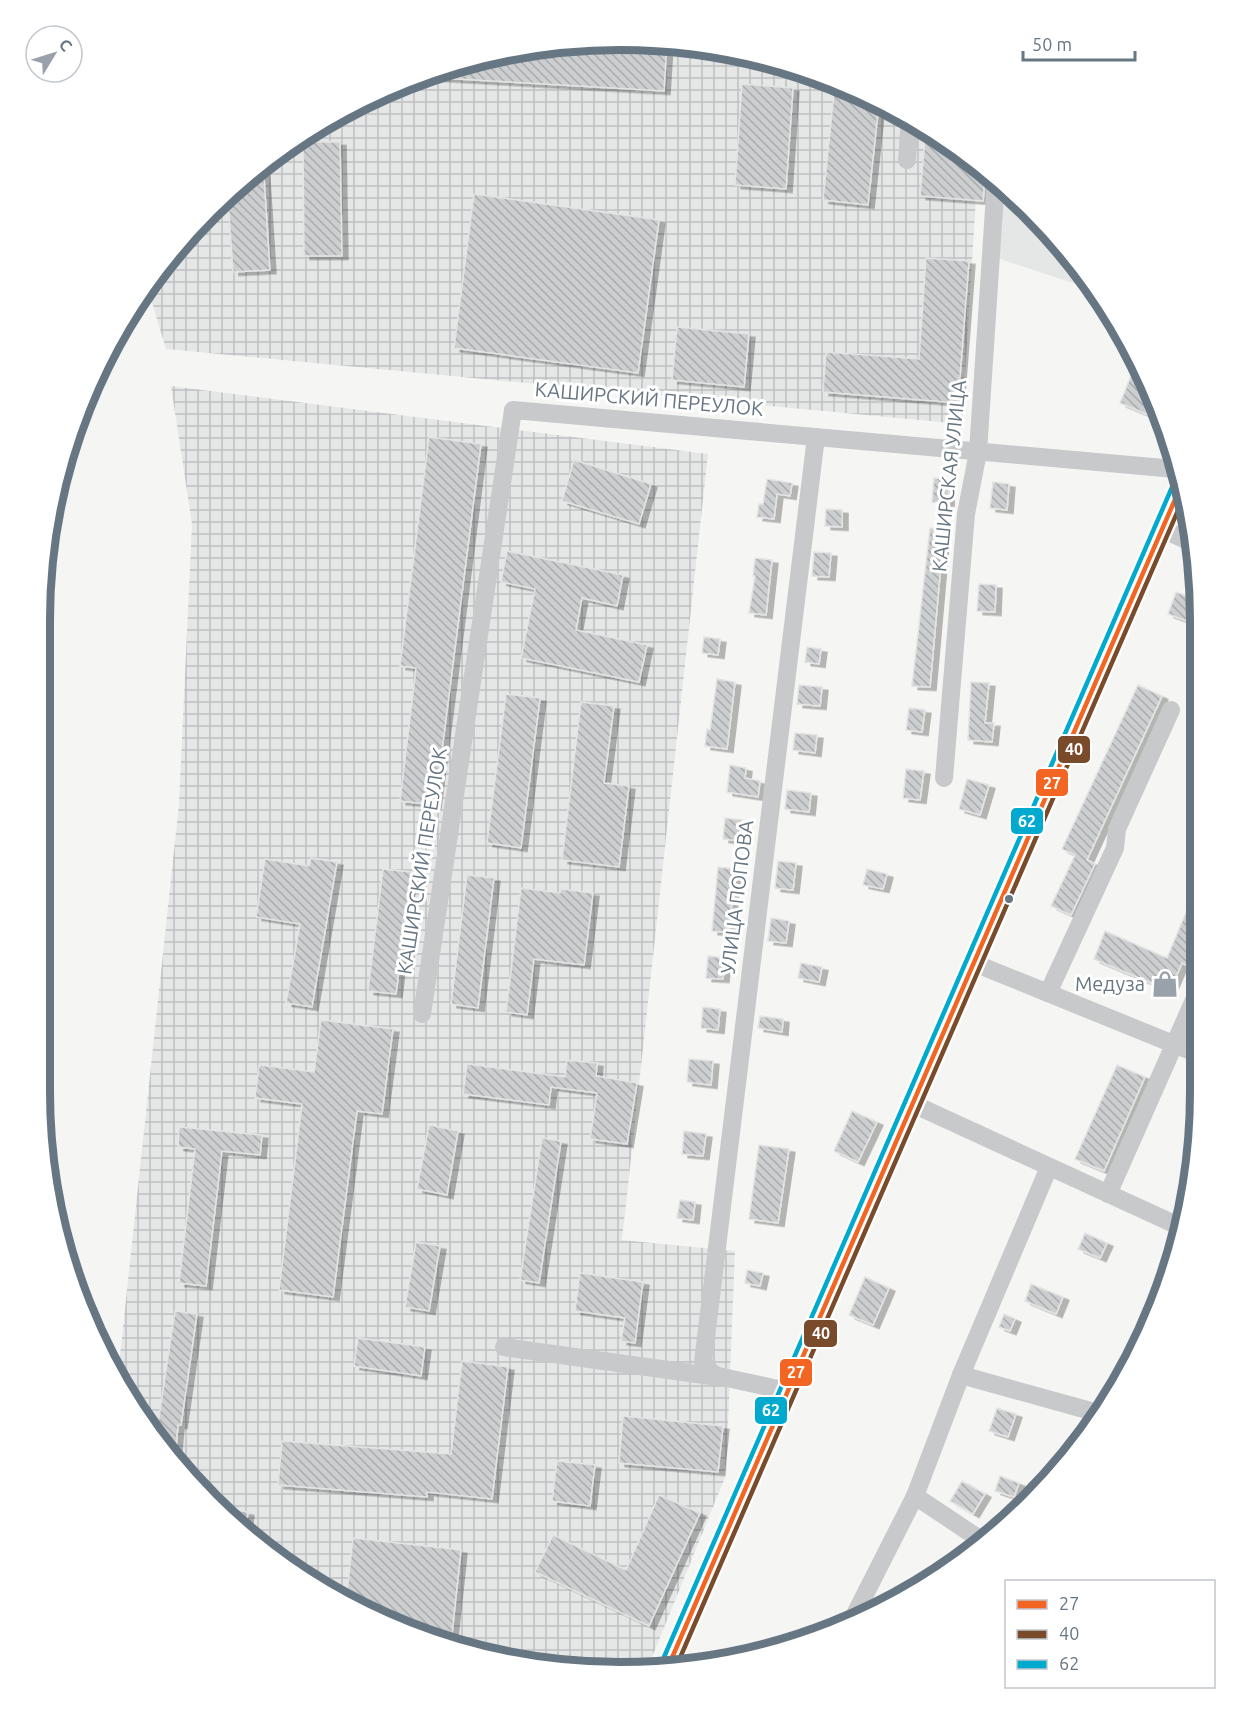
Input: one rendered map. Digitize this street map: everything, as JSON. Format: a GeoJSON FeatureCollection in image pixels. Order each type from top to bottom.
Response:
{"type":"FeatureCollection","features":[{"type":"Feature","properties":{"kind":"street"},"geometry":{"type":"LineString","coordinates":[[907,160],[909,129]]}},
{"type":"Feature","properties":{"kind":"street","name":"КАШИРСКАЯ УЛИЦА"},"geometry":{"type":"LineString","coordinates":[[944,778],[966,514],[978,452],[995,191]]}},
{"type":"Feature","properties":{"kind":"street","name":"КАШИРСКИЙ ПЕРЕУЛОК"},"geometry":{"type":"LineString","coordinates":[[422,1014],[513,410],[1169,468]]}},
{"type":"Feature","properties":{"kind":"street","name":"УЛИЦА ПОПОВА"},"geometry":{"type":"LineString","coordinates":[[735,1380],[711,1372],[703,1362],[816,437]]}},
{"type":"Feature","properties":{"kind":"street"},"geometry":{"type":"LineString","coordinates":[[671,1660],[1176,497]]}},
{"type":"Feature","properties":{"kind":"street"},"geometry":{"type":"LineString","coordinates":[[1162,529],[1184,539]]}},
{"type":"Feature","properties":{"kind":"street"},"geometry":{"type":"LineString","coordinates":[[1048,993],[1115,848],[1117,829],[1171,711]]}},
{"type":"Feature","properties":{"kind":"street"},"geometry":{"type":"LineString","coordinates":[[974,963],[1190,1051]]}},
{"type":"Feature","properties":{"kind":"street"},"geometry":{"type":"LineString","coordinates":[[1108,1194],[1190,1009]]}},
{"type":"Feature","properties":{"kind":"street"},"geometry":{"type":"LineString","coordinates":[[913,1104],[1174,1224]]}},
{"type":"Feature","properties":{"kind":"street"},"geometry":{"type":"LineString","coordinates":[[857,1611],[915,1496],[961,1375],[1049,1167]]}},
{"type":"Feature","properties":{"kind":"street"},"geometry":{"type":"LineString","coordinates":[[504,1347],[735,1380],[787,1391]]}},
{"type":"Feature","properties":{"kind":"street"},"geometry":{"type":"LineString","coordinates":[[961,1375],[1091,1411]]}},
{"type":"Feature","properties":{"kind":"street"},"geometry":{"type":"LineString","coordinates":[[915,1496],[976,1537]]}},
{"type":"Feature","properties":{"kind":"shaded area"},"geometry":{"type":"Polygon","coordinates":[[[620,50],[694,54],[731,60],[803,80],[872,108],[936,146],[977,176],[962,424],[166,349],[150,297],[191,244],[216,216],[244,191],[303,146],[367,108],[436,80],[508,60],[545,54],[620,50]]]}},
{"type":"Feature","properties":{"kind":"shaded area"},"geometry":{"type":"Polygon","coordinates":[[[1003,198],[1048,244],[1081,286],[997,258],[1003,198]]]}},
{"type":"Feature","properties":{"kind":"shaded area"},"geometry":{"type":"Polygon","coordinates":[[[171,386],[708,454],[622,1240],[735,1251],[726,1475],[650,1661],[582,1661],[508,1652],[436,1632],[401,1619],[334,1586],[273,1545],[216,1496],[167,1439],[119,1365],[179,804],[192,524],[171,386]]]}},
{"type":"Feature","properties":{"kind":"building"},"geometry":{"type":"Polygon","coordinates":[[[582,51],[657,51],[666,52],[664,91],[442,78],[508,60],[545,54],[582,51]]]}},
{"type":"Feature","properties":{"kind":"building"},"geometry":{"type":"Polygon","coordinates":[[[742,84],[793,88],[786,189],[735,185],[742,84]]]}},
{"type":"Feature","properties":{"kind":"building"},"geometry":{"type":"Polygon","coordinates":[[[834,92],[878,111],[868,205],[823,200],[834,92]]]}},
{"type":"Feature","properties":{"kind":"building"},"geometry":{"type":"Polygon","coordinates":[[[925,139],[985,182],[983,201],[920,196],[925,139]]]}},
{"type":"Feature","properties":{"kind":"building"},"geometry":{"type":"Polygon","coordinates":[[[309,142],[340,142],[342,256],[304,256],[303,146],[309,142]]]}},
{"type":"Feature","properties":{"kind":"building"},"geometry":{"type":"Polygon","coordinates":[[[264,175],[270,270],[233,272],[228,205],[264,175]]]}},
{"type":"Feature","properties":{"kind":"building"},"geometry":{"type":"Polygon","coordinates":[[[474,194],[659,220],[638,373],[454,348],[474,194]]]}},
{"type":"Feature","properties":{"kind":"building"},"geometry":{"type":"Polygon","coordinates":[[[926,258],[969,261],[958,403],[823,392],[826,352],[919,359],[926,258]]]}},
{"type":"Feature","properties":{"kind":"building"},"geometry":{"type":"Polygon","coordinates":[[[677,327],[749,334],[744,387],[672,380],[677,327]]]}},
{"type":"Feature","properties":{"kind":"building"},"geometry":{"type":"Polygon","coordinates":[[[1133,371],[1151,416],[1120,403],[1133,371]]]}},
{"type":"Feature","properties":{"kind":"building"},"geometry":{"type":"Polygon","coordinates":[[[429,437],[481,444],[435,805],[400,801],[416,668],[400,666],[429,437]]]}},
{"type":"Feature","properties":{"kind":"building"},"geometry":{"type":"Polygon","coordinates":[[[574,460],[651,484],[639,524],[562,501],[574,460]]]}},
{"type":"Feature","properties":{"kind":"building"},"geometry":{"type":"Polygon","coordinates":[[[934,478],[949,479],[948,503],[932,502],[934,478]]]}},
{"type":"Feature","properties":{"kind":"building"},"geometry":{"type":"Polygon","coordinates":[[[767,479],[792,483],[790,496],[777,494],[774,519],[757,517],[759,504],[763,504],[767,479]]]}},
{"type":"Feature","properties":{"kind":"building"},"geometry":{"type":"Polygon","coordinates":[[[993,482],[1009,484],[1007,510],[990,508],[993,482]]]}},
{"type":"Feature","properties":{"kind":"building"},"geometry":{"type":"Polygon","coordinates":[[[826,509],[842,510],[842,527],[825,526],[826,509]]]}},
{"type":"Feature","properties":{"kind":"building"},"geometry":{"type":"Polygon","coordinates":[[[930,528],[944,530],[930,687],[912,686],[930,528]]]}},
{"type":"Feature","properties":{"kind":"building"},"geometry":{"type":"Polygon","coordinates":[[[507,551],[623,575],[617,606],[582,598],[576,630],[647,645],[639,682],[521,658],[535,589],[501,582],[507,551]]]}},
{"type":"Feature","properties":{"kind":"building"},"geometry":{"type":"Polygon","coordinates":[[[814,552],[831,553],[829,577],[812,576],[814,552]]]}},
{"type":"Feature","properties":{"kind":"building"},"geometry":{"type":"Polygon","coordinates":[[[755,558],[772,560],[766,615],[749,613],[755,576],[753,576],[755,558]]]}},
{"type":"Feature","properties":{"kind":"building"},"geometry":{"type":"Polygon","coordinates":[[[979,584],[996,585],[995,612],[977,611],[979,584]]]}},
{"type":"Feature","properties":{"kind":"building"},"geometry":{"type":"Polygon","coordinates":[[[1176,592],[1189,597],[1190,614],[1187,621],[1168,614],[1176,592]]]}},
{"type":"Feature","properties":{"kind":"building"},"geometry":{"type":"Polygon","coordinates":[[[704,637],[720,639],[718,655],[702,653],[704,637]]]}},
{"type":"Feature","properties":{"kind":"building"},"geometry":{"type":"Polygon","coordinates":[[[807,647],[821,649],[819,664],[805,662],[807,647]]]}},
{"type":"Feature","properties":{"kind":"building"},"geometry":{"type":"Polygon","coordinates":[[[717,679],[735,682],[727,749],[705,746],[707,729],[710,730],[717,679]]]}},
{"type":"Feature","properties":{"kind":"building"},"geometry":{"type":"Polygon","coordinates":[[[971,682],[989,683],[985,723],[994,723],[992,742],[968,740],[971,682]]]}},
{"type":"Feature","properties":{"kind":"building"},"geometry":{"type":"Polygon","coordinates":[[[799,685],[822,687],[820,706],[797,704],[799,685]]]}},
{"type":"Feature","properties":{"kind":"building"},"geometry":{"type":"Polygon","coordinates":[[[1138,685],[1162,696],[1087,860],[1095,864],[1071,915],[1051,906],[1075,855],[1062,849],[1138,685]]]}},
{"type":"Feature","properties":{"kind":"building"},"geometry":{"type":"Polygon","coordinates":[[[506,694],[540,698],[521,848],[487,843],[506,694]]]}},
{"type":"Feature","properties":{"kind":"building"},"geometry":{"type":"Polygon","coordinates":[[[581,702],[614,706],[604,783],[629,786],[619,867],[562,860],[581,702]]]}},
{"type":"Feature","properties":{"kind":"building"},"geometry":{"type":"Polygon","coordinates":[[[909,708],[925,710],[922,732],[906,730],[909,708]]]}},
{"type":"Feature","properties":{"kind":"building"},"geometry":{"type":"Polygon","coordinates":[[[795,733],[817,735],[815,753],[793,750],[795,733]]]}},
{"type":"Feature","properties":{"kind":"building"},"geometry":{"type":"Polygon","coordinates":[[[730,765],[746,768],[745,778],[760,781],[758,797],[727,792],[730,765]]]}},
{"type":"Feature","properties":{"kind":"building"},"geometry":{"type":"Polygon","coordinates":[[[906,769],[924,771],[920,800],[903,798],[906,769]]]}},
{"type":"Feature","properties":{"kind":"building"},"geometry":{"type":"Polygon","coordinates":[[[967,779],[989,785],[980,815],[959,809],[967,779]]]}},
{"type":"Feature","properties":{"kind":"building"},"geometry":{"type":"Polygon","coordinates":[[[787,790],[811,793],[809,812],[785,809],[787,790]]]}},
{"type":"Feature","properties":{"kind":"building"},"geometry":{"type":"Polygon","coordinates":[[[725,818],[742,820],[740,841],[723,839],[725,818]]]}},
{"type":"Feature","properties":{"kind":"building"},"geometry":{"type":"Polygon","coordinates":[[[311,858],[337,862],[312,1007],[286,1003],[300,924],[256,917],[265,859],[309,866],[311,858]]]}},
{"type":"Feature","properties":{"kind":"building"},"geometry":{"type":"Polygon","coordinates":[[[778,861],[796,863],[793,890],[775,888],[778,861]]]}},
{"type":"Feature","properties":{"kind":"building"},"geometry":{"type":"Polygon","coordinates":[[[718,867],[735,869],[729,933],[712,931],[718,867]]]}},
{"type":"Feature","properties":{"kind":"building"},"geometry":{"type":"Polygon","coordinates":[[[383,869],[411,872],[396,994],[368,991],[383,869]]]}},
{"type":"Feature","properties":{"kind":"building"},"geometry":{"type":"Polygon","coordinates":[[[867,869],[887,874],[883,889],[863,885],[867,869]]]}},
{"type":"Feature","properties":{"kind":"building"},"geometry":{"type":"Polygon","coordinates":[[[467,875],[494,878],[478,1008],[451,1004],[467,875]]]}},
{"type":"Feature","properties":{"kind":"building"},"geometry":{"type":"Polygon","coordinates":[[[521,888],[560,893],[561,889],[593,893],[584,965],[534,959],[527,1015],[506,1012],[521,888]]]}},
{"type":"Feature","properties":{"kind":"building"},"geometry":{"type":"Polygon","coordinates":[[[1190,903],[1190,967],[1182,963],[1170,991],[1094,959],[1105,931],[1167,958],[1190,903]]]}},
{"type":"Feature","properties":{"kind":"building"},"geometry":{"type":"Polygon","coordinates":[[[771,918],[789,921],[786,943],[768,941],[771,918]]]}},
{"type":"Feature","properties":{"kind":"building"},"geometry":{"type":"Polygon","coordinates":[[[708,956],[725,958],[723,979],[706,978],[708,956]]]}},
{"type":"Feature","properties":{"kind":"building"},"geometry":{"type":"Polygon","coordinates":[[[801,963],[822,967],[819,982],[798,978],[801,963]]]}},
{"type":"Feature","properties":{"kind":"building"},"geometry":{"type":"Polygon","coordinates":[[[703,1007],[720,1009],[718,1030],[701,1028],[703,1007]]]}},
{"type":"Feature","properties":{"kind":"building"},"geometry":{"type":"Polygon","coordinates":[[[760,1016],[783,1019],[782,1032],[758,1028],[760,1016]]]}},
{"type":"Feature","properties":{"kind":"building"},"geometry":{"type":"Polygon","coordinates":[[[321,1020],[393,1029],[382,1114],[357,1111],[333,1297],[279,1290],[302,1104],[255,1098],[259,1065],[314,1072],[321,1020]]]}},
{"type":"Feature","properties":{"kind":"building"},"geometry":{"type":"Polygon","coordinates":[[[689,1059],[713,1061],[711,1085],[687,1082],[689,1059]]]}},
{"type":"Feature","properties":{"kind":"building"},"geometry":{"type":"Polygon","coordinates":[[[567,1060],[597,1063],[596,1076],[637,1083],[627,1144],[590,1139],[597,1093],[551,1087],[549,1105],[463,1094],[467,1064],[565,1077],[567,1060]]]}},
{"type":"Feature","properties":{"kind":"building"},"geometry":{"type":"Polygon","coordinates":[[[1117,1065],[1145,1077],[1104,1171],[1075,1159],[1117,1065]]]}},
{"type":"Feature","properties":{"kind":"building"},"geometry":{"type":"Polygon","coordinates":[[[852,1111],[877,1122],[858,1162],[834,1151],[852,1111]]]}},
{"type":"Feature","properties":{"kind":"building"},"geometry":{"type":"Polygon","coordinates":[[[429,1125],[458,1131],[447,1195],[417,1189],[429,1125]]]}},
{"type":"Feature","properties":{"kind":"building"},"geometry":{"type":"Polygon","coordinates":[[[179,1127],[262,1135],[260,1155],[222,1151],[206,1286],[179,1283],[195,1149],[178,1147],[179,1127]]]}},
{"type":"Feature","properties":{"kind":"building"},"geometry":{"type":"Polygon","coordinates":[[[684,1131],[706,1134],[703,1156],[682,1154],[684,1131]]]}},
{"type":"Feature","properties":{"kind":"building"},"geometry":{"type":"Polygon","coordinates":[[[542,1138],[561,1141],[539,1283],[520,1280],[542,1138]]]}},
{"type":"Feature","properties":{"kind":"building"},"geometry":{"type":"Polygon","coordinates":[[[759,1145],[789,1149],[778,1223],[749,1219],[759,1145]]]}},
{"type":"Feature","properties":{"kind":"building"},"geometry":{"type":"Polygon","coordinates":[[[680,1200],[695,1202],[693,1220],[677,1218],[680,1200]]]}},
{"type":"Feature","properties":{"kind":"building"},"geometry":{"type":"Polygon","coordinates":[[[1085,1233],[1107,1243],[1100,1258],[1078,1249],[1085,1233]]]}},
{"type":"Feature","properties":{"kind":"building"},"geometry":{"type":"Polygon","coordinates":[[[416,1242],[440,1246],[429,1311],[405,1307],[416,1242]]]}},
{"type":"Feature","properties":{"kind":"building"},"geometry":{"type":"Polygon","coordinates":[[[747,1270],[763,1273],[760,1286],[745,1283],[747,1270]]]}},
{"type":"Feature","properties":{"kind":"building"},"geometry":{"type":"Polygon","coordinates":[[[580,1273],[643,1282],[635,1343],[621,1341],[625,1318],[575,1311],[580,1273]]]}},
{"type":"Feature","properties":{"kind":"building"},"geometry":{"type":"Polygon","coordinates":[[[865,1277],[889,1288],[873,1325],[849,1315],[865,1277]]]}},
{"type":"Feature","properties":{"kind":"building"},"geometry":{"type":"Polygon","coordinates":[[[1031,1284],[1063,1297],[1056,1314],[1025,1301],[1031,1284]]]}},
{"type":"Feature","properties":{"kind":"building"},"geometry":{"type":"Polygon","coordinates":[[[175,1311],[197,1314],[176,1450],[158,1426],[175,1311]]]}},
{"type":"Feature","properties":{"kind":"building"},"geometry":{"type":"Polygon","coordinates":[[[1004,1314],[1015,1319],[1010,1331],[999,1327],[1004,1314]]]}},
{"type":"Feature","properties":{"kind":"building"},"geometry":{"type":"Polygon","coordinates":[[[358,1338],[425,1347],[421,1376],[354,1366],[358,1338]]]}},
{"type":"Feature","properties":{"kind":"building"},"geometry":{"type":"Polygon","coordinates":[[[462,1361],[508,1367],[492,1499],[427,1492],[427,1497],[278,1485],[282,1441],[451,1454],[462,1361]]]}},
{"type":"Feature","properties":{"kind":"building"},"geometry":{"type":"Polygon","coordinates":[[[997,1408],[1016,1414],[1008,1437],[989,1431],[997,1408]]]}},
{"type":"Feature","properties":{"kind":"building"},"geometry":{"type":"Polygon","coordinates":[[[623,1416],[723,1426],[718,1472],[619,1463],[623,1416]]]}},
{"type":"Feature","properties":{"kind":"building"},"geometry":{"type":"Polygon","coordinates":[[[557,1461],[595,1465],[590,1506],[552,1501],[557,1461]]]}},
{"type":"Feature","properties":{"kind":"building"},"geometry":{"type":"Polygon","coordinates":[[[1000,1476],[1019,1483],[1014,1497],[995,1491],[1000,1476]]]}},
{"type":"Feature","properties":{"kind":"building"},"geometry":{"type":"Polygon","coordinates":[[[962,1481],[985,1494],[973,1514],[950,1501],[962,1481]]]}},
{"type":"Feature","properties":{"kind":"building"},"geometry":{"type":"Polygon","coordinates":[[[659,1495],[700,1513],[649,1626],[535,1572],[553,1535],[626,1570],[659,1495]]]}},
{"type":"Feature","properties":{"kind":"building"},"geometry":{"type":"Polygon","coordinates":[[[231,1509],[248,1512],[246,1523],[231,1509]]]}},
{"type":"Feature","properties":{"kind":"building"},"geometry":{"type":"Polygon","coordinates":[[[353,1538],[461,1550],[452,1637],[401,1619],[347,1593],[353,1538]]]}},
{"type":"Feature","properties":{"kind":"transit line","name":"62"},"geometry":{"type":"LineString","coordinates":[[662,1661],[1173,485]]}},
{"type":"Feature","properties":{"kind":"transit line","name":"27"},"geometry":{"type":"LineString","coordinates":[[671,1660],[1176,497]]}},
{"type":"Feature","properties":{"kind":"transit line","name":"40"},"geometry":{"type":"LineString","coordinates":[[679,1659],[1179,508]]}},
{"type":"Feature","properties":{"kind":"place","name":"Медуза"},"geometry":{"type":"Point","coordinates":[1165,984]}}]}
